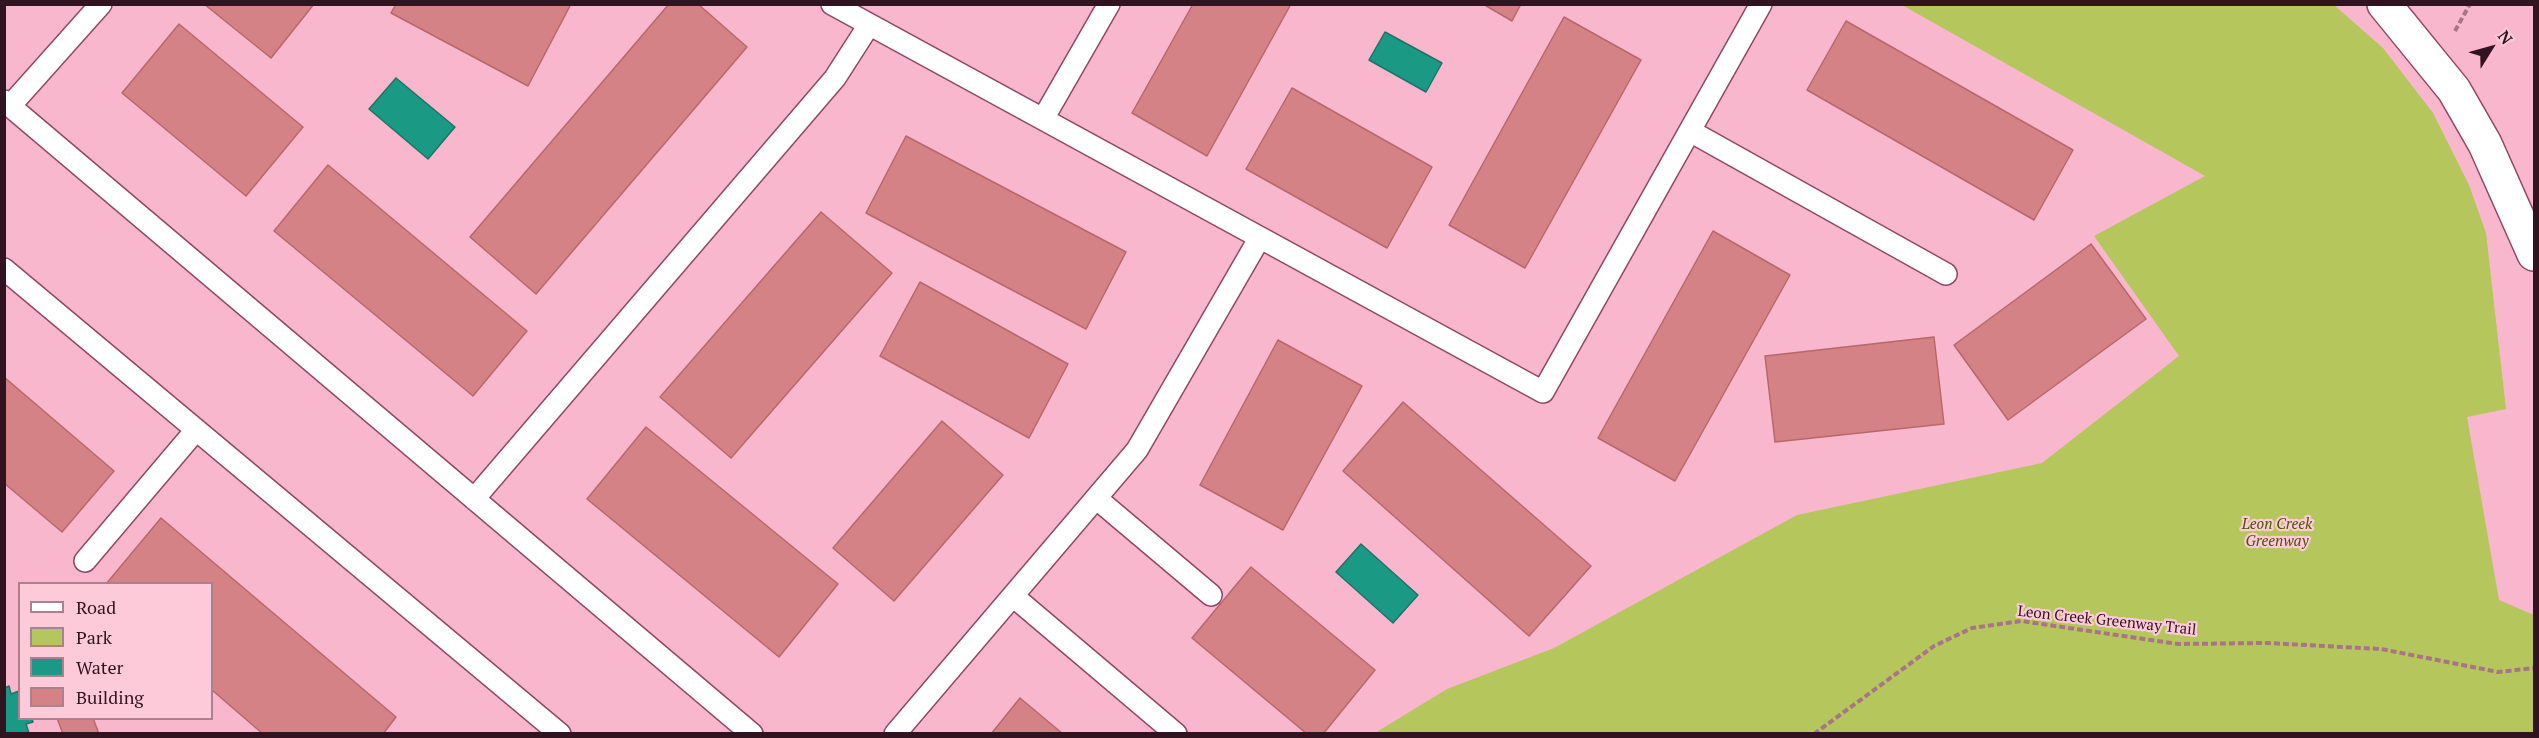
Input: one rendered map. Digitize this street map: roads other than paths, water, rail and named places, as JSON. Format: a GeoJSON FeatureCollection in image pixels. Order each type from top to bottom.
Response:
{"type":"FeatureCollection","features":[{"type":"Feature","properties":{"kind":"main road"},"geometry":{"type":"LineString","coordinates":[[2384,4],[2454,90],[2485,144],[2535,254]]}},
{"type":"Feature","properties":{"kind":"lane"},"geometry":{"type":"LineString","coordinates":[[100,4],[7,103],[752,734]]}},
{"type":"Feature","properties":{"kind":"lane"},"geometry":{"type":"LineString","coordinates":[[832,4],[1543,392],[1761,4]]}},
{"type":"Feature","properties":{"kind":"lane"},"geometry":{"type":"LineString","coordinates":[[1043,119],[1109,4]]}},
{"type":"Feature","properties":{"kind":"lane"},"geometry":{"type":"LineString","coordinates":[[474,499],[835,78],[870,25]]}},
{"type":"Feature","properties":{"kind":"lane"},"geometry":{"type":"LineString","coordinates":[[1690,131],[1946,274]]}},
{"type":"Feature","properties":{"kind":"lane"},"geometry":{"type":"LineString","coordinates":[[896,734],[1137,450],[1259,239]]}},
{"type":"Feature","properties":{"kind":"lane"},"geometry":{"type":"LineString","coordinates":[[4,269],[560,734]]}},
{"type":"Feature","properties":{"kind":"lane"},"geometry":{"type":"LineString","coordinates":[[85,561],[196,430]]}},
{"type":"Feature","properties":{"kind":"lane"},"geometry":{"type":"LineString","coordinates":[[1096,498],[1211,595]]}},
{"type":"Feature","properties":{"kind":"lane"},"geometry":{"type":"LineString","coordinates":[[1013,596],[1176,734]]}},
{"type":"Feature","properties":{"kind":"water"},"geometry":{"type":"Polygon","coordinates":[[[1385,32],[1442,63],[1426,92],[1369,60],[1385,32]]]}},
{"type":"Feature","properties":{"kind":"water"},"geometry":{"type":"Polygon","coordinates":[[[396,78],[455,127],[428,159],[369,109],[396,78]]]}},
{"type":"Feature","properties":{"kind":"water"},"geometry":{"type":"Polygon","coordinates":[[[1361,544],[1418,595],[1393,623],[1336,572],[1361,544]]]}},
{"type":"Feature","properties":{"kind":"water"},"geometry":{"type":"Polygon","coordinates":[[[9,686],[11,694],[18,691],[18,720],[32,720],[33,722],[26,724],[29,733],[5,733],[5,688],[9,686]]]}},
{"type":"Feature","properties":{"kind":"park label","name":"Leon Creek Greenway"},"geometry":{"type":"Point","coordinates":[2277,534]}}]}
